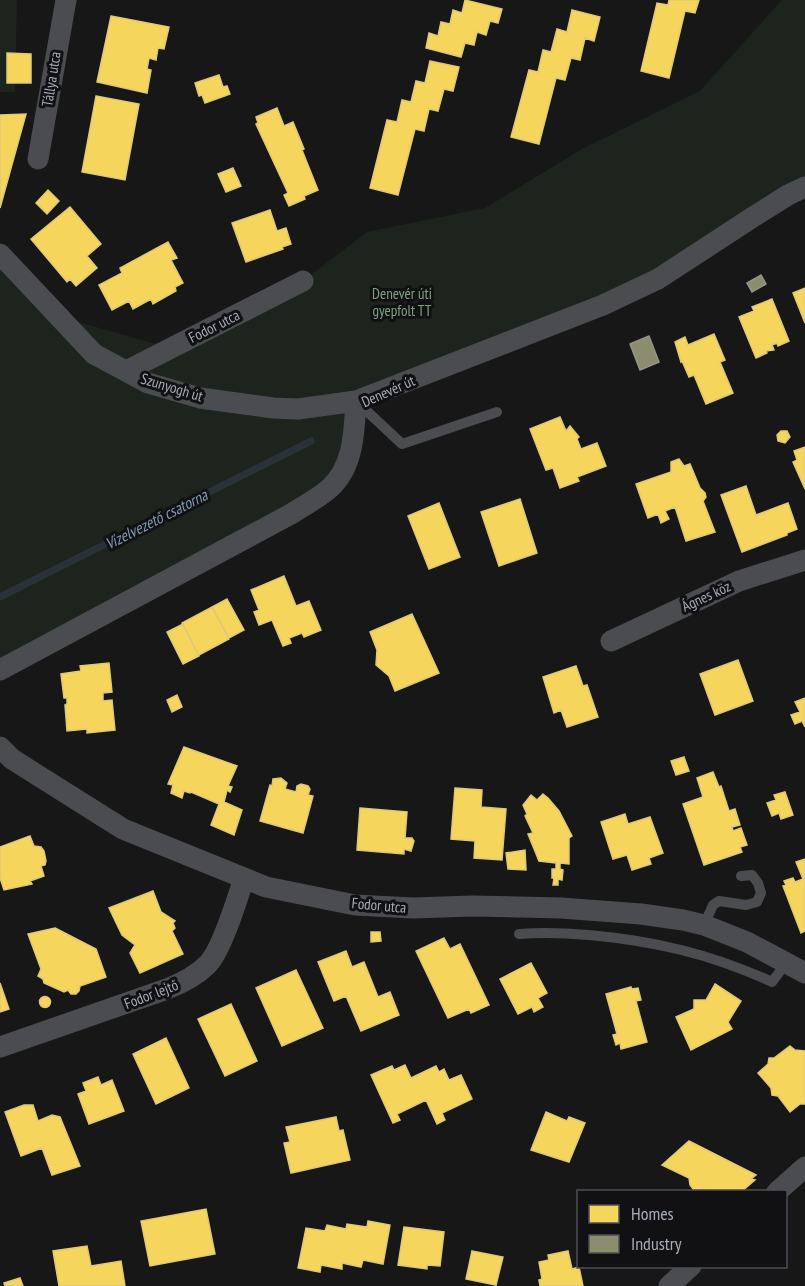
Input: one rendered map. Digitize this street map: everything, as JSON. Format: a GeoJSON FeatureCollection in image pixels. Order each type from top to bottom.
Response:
{"type":"FeatureCollection","features":[{"type":"Feature","properties":{"kind":"street","name":"Tállya utca"},"geometry":{"type":"LineString","coordinates":[[38,159],[66,0]]}},
{"type":"Feature","properties":{"kind":"street","name":"Denevér út"},"geometry":{"type":"LineString","coordinates":[[0,670],[291,514],[330,488],[345,468],[353,442],[356,401],[603,305],[649,283],[805,187]]}},
{"type":"Feature","properties":{"kind":"street","name":"Szunyogh út"},"geometry":{"type":"LineString","coordinates":[[0,254],[94,354],[148,383],[200,398],[273,408],[298,409],[356,401]]}},
{"type":"Feature","properties":{"kind":"street","name":"Fodor utca"},"geometry":{"type":"LineString","coordinates":[[126,371],[303,281]]}},
{"type":"Feature","properties":{"kind":"street","name":"Ágnes köz"},"geometry":{"type":"LineString","coordinates":[[611,641],[739,581],[805,560]]}},
{"type":"Feature","properties":{"kind":"street","name":"Fodor utca"},"geometry":{"type":"LineString","coordinates":[[0,747],[12,759],[123,829],[266,887],[355,905],[413,908],[472,906],[561,908],[641,914],[704,925],[747,942],[805,973]]}},
{"type":"Feature","properties":{"kind":"street","name":"Fodor lejtő"},"geometry":{"type":"LineString","coordinates":[[0,1047],[167,989],[191,978],[210,963],[235,907],[244,878]]}},
{"type":"Feature","properties":{"kind":"street"},"geometry":{"type":"LineString","coordinates":[[778,1190],[805,1167]]}},
{"type":"Feature","properties":{"kind":"street"},"geometry":{"type":"LineString","coordinates":[[669,1286],[689,1268]]}},
{"type":"Feature","properties":{"kind":"lane"},"geometry":{"type":"LineString","coordinates":[[356,401],[402,444],[497,412]]}},
{"type":"Feature","properties":{"kind":"lane"},"geometry":{"type":"LineString","coordinates":[[704,925],[713,905],[719,901],[746,905],[757,902],[761,893],[758,883],[753,875],[741,876]]}},
{"type":"Feature","properties":{"kind":"lane"},"geometry":{"type":"LineString","coordinates":[[519,934],[585,935],[673,946],[738,966],[772,982],[787,962]]}},
{"type":"Feature","properties":{"kind":"green space"},"geometry":{"type":"Polygon","coordinates":[[[0,0],[17,0],[15,92],[0,92],[0,0]]]}},
{"type":"Feature","properties":{"kind":"green space","name":"Denevér úti gyepfolt TT"},"geometry":{"type":"Polygon","coordinates":[[[782,0],[805,0],[805,187],[658,279],[356,401],[330,488],[0,670],[0,256],[43,312],[170,348],[303,281],[367,232],[485,208],[582,149],[700,91],[782,0]]]}},
{"type":"Feature","properties":{"kind":"building: Homes"},"geometry":{"type":"Polygon","coordinates":[[[465,0],[502,9],[498,23],[490,21],[486,35],[477,32],[474,45],[465,43],[461,57],[426,48],[429,33],[438,36],[441,22],[450,24],[453,10],[462,13],[465,0]]]}},
{"type":"Feature","properties":{"kind":"building: Homes"},"geometry":{"type":"Polygon","coordinates":[[[669,0],[699,0],[695,13],[685,11],[669,78],[641,71],[657,3],[668,5],[669,0]]]}},
{"type":"Feature","properties":{"kind":"building: Homes"},"geometry":{"type":"Polygon","coordinates":[[[572,10],[600,17],[594,41],[585,38],[580,60],[571,58],[565,80],[556,78],[539,144],[511,137],[529,70],[538,72],[543,50],[551,52],[557,29],[567,32],[572,10]]]}},
{"type":"Feature","properties":{"kind":"building: Homes"},"geometry":{"type":"Polygon","coordinates":[[[111,16],[169,27],[164,49],[158,48],[156,60],[149,58],[147,69],[151,70],[147,93],[97,82],[111,16]]]}},
{"type":"Feature","properties":{"kind":"building: Homes"},"geometry":{"type":"Polygon","coordinates":[[[7,53],[31,54],[31,83],[7,83],[7,53]]]}},
{"type":"Feature","properties":{"kind":"building: Homes"},"geometry":{"type":"Polygon","coordinates":[[[430,61],[459,67],[453,91],[444,89],[438,111],[429,109],[424,131],[415,129],[398,195],[370,188],[387,120],[397,122],[402,100],[411,102],[416,81],[425,83],[430,61]]]}},
{"type":"Feature","properties":{"kind":"building: Homes"},"geometry":{"type":"Polygon","coordinates":[[[219,75],[223,87],[227,86],[230,94],[205,103],[202,95],[199,96],[195,83],[219,75]]]}},
{"type":"Feature","properties":{"kind":"building: Homes"},"geometry":{"type":"Polygon","coordinates":[[[96,96],[139,104],[125,180],[82,172],[96,96]]]}},
{"type":"Feature","properties":{"kind":"building: Homes"},"geometry":{"type":"Polygon","coordinates":[[[277,108],[284,126],[293,122],[318,190],[289,206],[284,195],[288,193],[256,124],[258,123],[256,117],[277,108]]]}},
{"type":"Feature","properties":{"kind":"building: Homes"},"geometry":{"type":"Polygon","coordinates":[[[26,114],[0,208],[0,115],[26,114]]]}},
{"type":"Feature","properties":{"kind":"building: Homes"},"geometry":{"type":"Polygon","coordinates":[[[233,168],[241,186],[226,192],[218,174],[233,168]]]}},
{"type":"Feature","properties":{"kind":"building: Homes"},"geometry":{"type":"Polygon","coordinates":[[[48,190],[59,201],[47,214],[36,203],[48,190]]]}},
{"type":"Feature","properties":{"kind":"building: Homes"},"geometry":{"type":"Polygon","coordinates":[[[70,207],[101,244],[87,256],[97,268],[76,286],[70,279],[67,282],[31,239],[70,207]]]}},
{"type":"Feature","properties":{"kind":"building: Homes"},"geometry":{"type":"Polygon","coordinates":[[[270,210],[277,231],[286,228],[291,244],[246,262],[232,223],[270,210]]]}},
{"type":"Feature","properties":{"kind":"building: Homes"},"geometry":{"type":"Polygon","coordinates":[[[168,242],[177,258],[171,260],[183,283],[175,287],[176,291],[153,304],[151,299],[133,309],[129,301],[112,310],[99,285],[122,273],[120,268],[168,242]]]}},
{"type":"Feature","properties":{"kind":"building: Homes"},"geometry":{"type":"Polygon","coordinates":[[[805,288],[805,323],[793,293],[805,288]]]}},
{"type":"Feature","properties":{"kind":"building: Homes"},"geometry":{"type":"Polygon","coordinates":[[[772,299],[789,341],[778,346],[777,343],[772,345],[774,350],[766,351],[767,353],[756,358],[739,317],[754,311],[752,307],[772,299]]]}},
{"type":"Feature","properties":{"kind":"building: Homes"},"geometry":{"type":"Polygon","coordinates":[[[714,334],[725,360],[720,362],[733,393],[706,404],[694,375],[689,377],[681,362],[675,342],[685,337],[688,345],[714,334]]]}},
{"type":"Feature","properties":{"kind":"building: Homes"},"geometry":{"type":"Polygon","coordinates":[[[560,417],[566,431],[570,426],[579,437],[577,439],[581,449],[597,443],[606,466],[577,477],[579,481],[560,488],[553,468],[546,470],[530,429],[560,417]]]}},
{"type":"Feature","properties":{"kind":"building: Homes"},"geometry":{"type":"Polygon","coordinates":[[[781,431],[787,431],[790,437],[785,443],[778,441],[777,435],[781,431]]]}},
{"type":"Feature","properties":{"kind":"building: Homes"},"geometry":{"type":"Polygon","coordinates":[[[805,447],[805,489],[793,462],[797,460],[794,451],[805,447]]]}},
{"type":"Feature","properties":{"kind":"building: Homes"},"geometry":{"type":"Polygon","coordinates":[[[679,459],[684,466],[690,464],[700,488],[705,493],[706,497],[703,501],[715,532],[686,541],[675,507],[665,511],[669,519],[661,523],[658,514],[648,518],[636,484],[671,472],[671,462],[679,459]]]}},
{"type":"Feature","properties":{"kind":"building: Homes"},"geometry":{"type":"Polygon","coordinates":[[[746,486],[756,515],[788,503],[797,529],[742,552],[721,495],[746,486]]]}},
{"type":"Feature","properties":{"kind":"building: Homes"},"geometry":{"type":"Polygon","coordinates":[[[520,499],[537,553],[499,566],[481,512],[520,499]]]}},
{"type":"Feature","properties":{"kind":"building: Homes"},"geometry":{"type":"Polygon","coordinates":[[[439,503],[460,557],[429,569],[408,516],[439,503]]]}},
{"type":"Feature","properties":{"kind":"building: Homes"},"geometry":{"type":"Polygon","coordinates":[[[284,576],[296,606],[309,601],[321,630],[304,637],[302,633],[289,638],[291,643],[283,646],[272,620],[259,625],[254,612],[259,610],[251,590],[284,576]]]}},
{"type":"Feature","properties":{"kind":"building: Homes"},"geometry":{"type":"Polygon","coordinates":[[[227,599],[244,630],[229,638],[212,607],[227,599]]]}},
{"type":"Feature","properties":{"kind":"building: Homes"},"geometry":{"type":"Polygon","coordinates":[[[212,607],[229,639],[199,655],[182,623],[212,607]]]}},
{"type":"Feature","properties":{"kind":"building: Homes"},"geometry":{"type":"Polygon","coordinates":[[[412,614],[439,673],[395,691],[389,676],[376,665],[377,650],[370,632],[412,614]]]}},
{"type":"Feature","properties":{"kind":"building: Homes"},"geometry":{"type":"Polygon","coordinates":[[[183,624],[199,656],[183,664],[167,632],[183,624]]]}},
{"type":"Feature","properties":{"kind":"building: Homes"},"geometry":{"type":"Polygon","coordinates":[[[738,660],[753,701],[715,715],[700,674],[738,660]]]}},
{"type":"Feature","properties":{"kind":"building: Homes"},"geometry":{"type":"Polygon","coordinates":[[[109,663],[112,692],[103,693],[103,701],[112,700],[115,730],[87,733],[87,729],[67,731],[65,705],[67,698],[64,698],[61,674],[81,671],[80,666],[109,663]]]}},
{"type":"Feature","properties":{"kind":"building: Homes"},"geometry":{"type":"Polygon","coordinates":[[[576,666],[583,686],[587,685],[598,717],[567,727],[561,710],[554,713],[543,677],[576,666]]]}},
{"type":"Feature","properties":{"kind":"building: Homes"},"geometry":{"type":"Polygon","coordinates":[[[177,695],[182,707],[172,712],[167,700],[177,695]]]}},
{"type":"Feature","properties":{"kind":"building: Homes"},"geometry":{"type":"Polygon","coordinates":[[[805,698],[805,727],[802,721],[795,724],[791,715],[800,712],[795,702],[805,698]]]}},
{"type":"Feature","properties":{"kind":"building: Homes"},"geometry":{"type":"Polygon","coordinates":[[[184,747],[237,766],[228,786],[232,787],[230,792],[227,790],[224,802],[242,810],[234,835],[211,825],[219,804],[191,792],[184,791],[182,798],[171,793],[173,785],[168,784],[184,747]]]}},
{"type":"Feature","properties":{"kind":"building: Homes"},"geometry":{"type":"Polygon","coordinates":[[[684,757],[689,771],[676,775],[671,761],[684,757]]]}},
{"type":"Feature","properties":{"kind":"building: Homes"},"geometry":{"type":"Polygon","coordinates":[[[713,772],[719,787],[721,786],[729,811],[735,809],[740,825],[732,827],[733,831],[741,828],[747,845],[740,847],[742,852],[704,865],[683,804],[703,797],[697,778],[713,772]]]}},
{"type":"Feature","properties":{"kind":"building: Homes"},"geometry":{"type":"Polygon","coordinates":[[[281,778],[287,783],[285,789],[296,792],[297,786],[301,784],[308,786],[310,789],[308,795],[313,796],[303,833],[260,821],[270,785],[272,786],[273,779],[281,778]]]}},
{"type":"Feature","properties":{"kind":"building: Homes"},"geometry":{"type":"Polygon","coordinates":[[[455,788],[482,790],[481,807],[506,809],[502,860],[474,858],[475,841],[451,839],[455,788]]]}},
{"type":"Feature","properties":{"kind":"building: Homes"},"geometry":{"type":"Polygon","coordinates":[[[785,792],[793,815],[781,819],[779,813],[772,816],[767,803],[776,800],[774,795],[785,792]]]}},
{"type":"Feature","properties":{"kind":"building: Homes"},"geometry":{"type":"Polygon","coordinates":[[[543,794],[559,811],[572,836],[569,838],[569,864],[560,863],[560,869],[563,870],[562,880],[558,879],[558,885],[553,885],[554,878],[552,878],[552,869],[556,869],[556,863],[539,861],[528,834],[533,833],[525,816],[527,814],[523,805],[531,795],[537,800],[543,794]]]}},
{"type":"Feature","properties":{"kind":"building: Homes"},"geometry":{"type":"Polygon","coordinates":[[[360,808],[407,812],[405,838],[412,838],[414,841],[411,851],[404,849],[404,854],[357,850],[360,808]]]}},
{"type":"Feature","properties":{"kind":"building: Homes"},"geometry":{"type":"Polygon","coordinates":[[[625,814],[628,824],[650,817],[663,853],[649,858],[651,864],[632,870],[627,855],[613,859],[601,822],[625,814]]]}},
{"type":"Feature","properties":{"kind":"building: Homes"},"geometry":{"type":"Polygon","coordinates":[[[30,836],[34,846],[41,847],[44,851],[46,861],[45,865],[41,866],[44,876],[30,881],[32,884],[4,890],[0,878],[0,847],[30,836]]]}},
{"type":"Feature","properties":{"kind":"building: Homes"},"geometry":{"type":"Polygon","coordinates":[[[525,850],[526,870],[508,869],[506,853],[525,850]]]}},
{"type":"Feature","properties":{"kind":"building: Homes"},"geometry":{"type":"Polygon","coordinates":[[[805,859],[805,931],[801,933],[783,886],[786,885],[784,881],[793,878],[795,882],[803,879],[796,862],[805,859]]]}},
{"type":"Feature","properties":{"kind":"building: Homes"},"geometry":{"type":"Polygon","coordinates":[[[153,891],[161,912],[175,921],[173,923],[175,928],[172,931],[183,954],[140,973],[130,953],[135,945],[122,935],[109,908],[153,891]]]}},
{"type":"Feature","properties":{"kind":"building: Homes"},"geometry":{"type":"Polygon","coordinates":[[[55,928],[96,949],[106,977],[80,986],[76,994],[71,994],[68,990],[64,992],[44,983],[43,979],[38,976],[41,969],[28,934],[55,928]]]}},
{"type":"Feature","properties":{"kind":"building: Homes"},"geometry":{"type":"Polygon","coordinates":[[[371,932],[380,932],[381,941],[371,942],[371,932]]]}},
{"type":"Feature","properties":{"kind":"building: Homes"},"geometry":{"type":"Polygon","coordinates":[[[444,938],[450,949],[460,944],[489,1005],[471,1013],[469,1009],[448,1018],[416,951],[444,938]]]}},
{"type":"Feature","properties":{"kind":"building: Homes"},"geometry":{"type":"Polygon","coordinates":[[[346,951],[352,967],[364,962],[378,997],[390,992],[399,1015],[361,1031],[346,996],[334,1001],[318,962],[346,951]]]}},
{"type":"Feature","properties":{"kind":"building: Homes"},"geometry":{"type":"Polygon","coordinates":[[[531,963],[547,993],[538,998],[543,1007],[534,1012],[532,1007],[518,1014],[500,979],[531,963]]]}},
{"type":"Feature","properties":{"kind":"building: Homes"},"geometry":{"type":"Polygon","coordinates":[[[296,970],[323,1028],[282,1046],[256,988],[296,970]]]}},
{"type":"Feature","properties":{"kind":"building: Homes"},"geometry":{"type":"Polygon","coordinates":[[[0,983],[9,1009],[0,1012],[0,983]]]}},
{"type":"Feature","properties":{"kind":"building: Homes"},"geometry":{"type":"Polygon","coordinates":[[[715,984],[741,1001],[728,1022],[732,1029],[691,1050],[676,1017],[694,1009],[694,1000],[706,1000],[715,984]]]}},
{"type":"Feature","properties":{"kind":"building: Homes"},"geometry":{"type":"Polygon","coordinates":[[[631,987],[632,989],[638,988],[641,1000],[636,1001],[647,1042],[621,1049],[620,1043],[616,1045],[613,1035],[617,1034],[606,994],[631,987]]]}},
{"type":"Feature","properties":{"kind":"building: Homes"},"geometry":{"type":"Polygon","coordinates":[[[45,997],[49,998],[49,1006],[45,1007],[41,1006],[40,1002],[41,998],[45,997]]]}},
{"type":"Feature","properties":{"kind":"building: Homes"},"geometry":{"type":"Polygon","coordinates":[[[231,1004],[257,1061],[225,1076],[198,1019],[231,1004]]]}},
{"type":"Feature","properties":{"kind":"building: Homes"},"geometry":{"type":"Polygon","coordinates":[[[166,1038],[189,1088],[156,1104],[133,1054],[166,1038]]]}},
{"type":"Feature","properties":{"kind":"building: Homes"},"geometry":{"type":"Polygon","coordinates":[[[790,1046],[795,1050],[805,1051],[805,1104],[800,1104],[790,1112],[778,1096],[772,1095],[771,1088],[758,1073],[768,1064],[769,1058],[774,1058],[790,1046]]]}},
{"type":"Feature","properties":{"kind":"building: Homes"},"geometry":{"type":"Polygon","coordinates":[[[405,1065],[411,1078],[436,1066],[439,1072],[444,1069],[449,1080],[461,1075],[472,1099],[442,1113],[445,1120],[437,1124],[426,1100],[397,1114],[400,1120],[393,1123],[371,1075],[392,1066],[394,1070],[405,1065]]]}},
{"type":"Feature","properties":{"kind":"building: Homes"},"geometry":{"type":"Polygon","coordinates":[[[98,1077],[101,1085],[112,1080],[124,1111],[89,1124],[78,1094],[86,1091],[83,1083],[98,1077]]]}},
{"type":"Feature","properties":{"kind":"building: Homes"},"geometry":{"type":"Polygon","coordinates":[[[24,1105],[33,1105],[38,1121],[52,1115],[60,1117],[80,1166],[52,1175],[42,1148],[21,1156],[5,1112],[24,1105]]]}},
{"type":"Feature","properties":{"kind":"building: Homes"},"geometry":{"type":"Polygon","coordinates":[[[546,1112],[567,1121],[569,1117],[585,1123],[569,1162],[531,1150],[546,1112]]]}},
{"type":"Feature","properties":{"kind":"building: Homes"},"geometry":{"type":"Polygon","coordinates":[[[336,1117],[339,1131],[343,1130],[350,1160],[291,1173],[284,1143],[290,1142],[286,1127],[336,1117]]]}},
{"type":"Feature","properties":{"kind":"building: Homes"},"geometry":{"type":"Polygon","coordinates":[[[689,1141],[756,1175],[751,1179],[755,1180],[743,1190],[696,1190],[690,1185],[689,1178],[662,1165],[689,1141]]]}},
{"type":"Feature","properties":{"kind":"building: Homes"},"geometry":{"type":"Polygon","coordinates":[[[206,1209],[215,1254],[150,1266],[141,1221],[206,1209]]]}},
{"type":"Feature","properties":{"kind":"building: Homes"},"geometry":{"type":"Polygon","coordinates":[[[368,1221],[390,1225],[383,1264],[363,1260],[361,1267],[342,1263],[342,1269],[321,1265],[320,1272],[298,1268],[306,1228],[325,1231],[327,1225],[346,1229],[347,1224],[367,1227],[368,1221]]]}},
{"type":"Feature","properties":{"kind":"building: Homes"},"geometry":{"type":"Polygon","coordinates":[[[404,1227],[444,1232],[440,1266],[427,1265],[427,1269],[398,1265],[404,1227]]]}},
{"type":"Feature","properties":{"kind":"building: Homes"},"geometry":{"type":"Polygon","coordinates":[[[87,1246],[91,1266],[121,1261],[125,1286],[59,1286],[53,1251],[87,1246]]]}},
{"type":"Feature","properties":{"kind":"building: Homes"},"geometry":{"type":"Polygon","coordinates":[[[472,1251],[503,1257],[496,1285],[466,1279],[472,1251]]]}},
{"type":"Feature","properties":{"kind":"building: Homes"},"geometry":{"type":"Polygon","coordinates":[[[568,1251],[572,1269],[579,1268],[583,1286],[540,1286],[539,1280],[542,1279],[539,1262],[549,1260],[548,1255],[568,1251]]]}},
{"type":"Feature","properties":{"kind":"building: Homes"},"geometry":{"type":"Polygon","coordinates":[[[20,1278],[23,1286],[5,1286],[4,1283],[20,1278]]]}},
{"type":"Feature","properties":{"kind":"building: Industry"},"geometry":{"type":"Polygon","coordinates":[[[761,275],[766,284],[752,292],[747,283],[761,275]]]}},
{"type":"Feature","properties":{"kind":"building: Industry"},"geometry":{"type":"Polygon","coordinates":[[[649,336],[659,362],[640,370],[630,344],[649,336]]]}},
{"type":"Feature","properties":{"kind":"waterway","name":"Vízelvezető csatorna"},"geometry":{"type":"LineString","coordinates":[[0,597],[311,441]]}}]}
